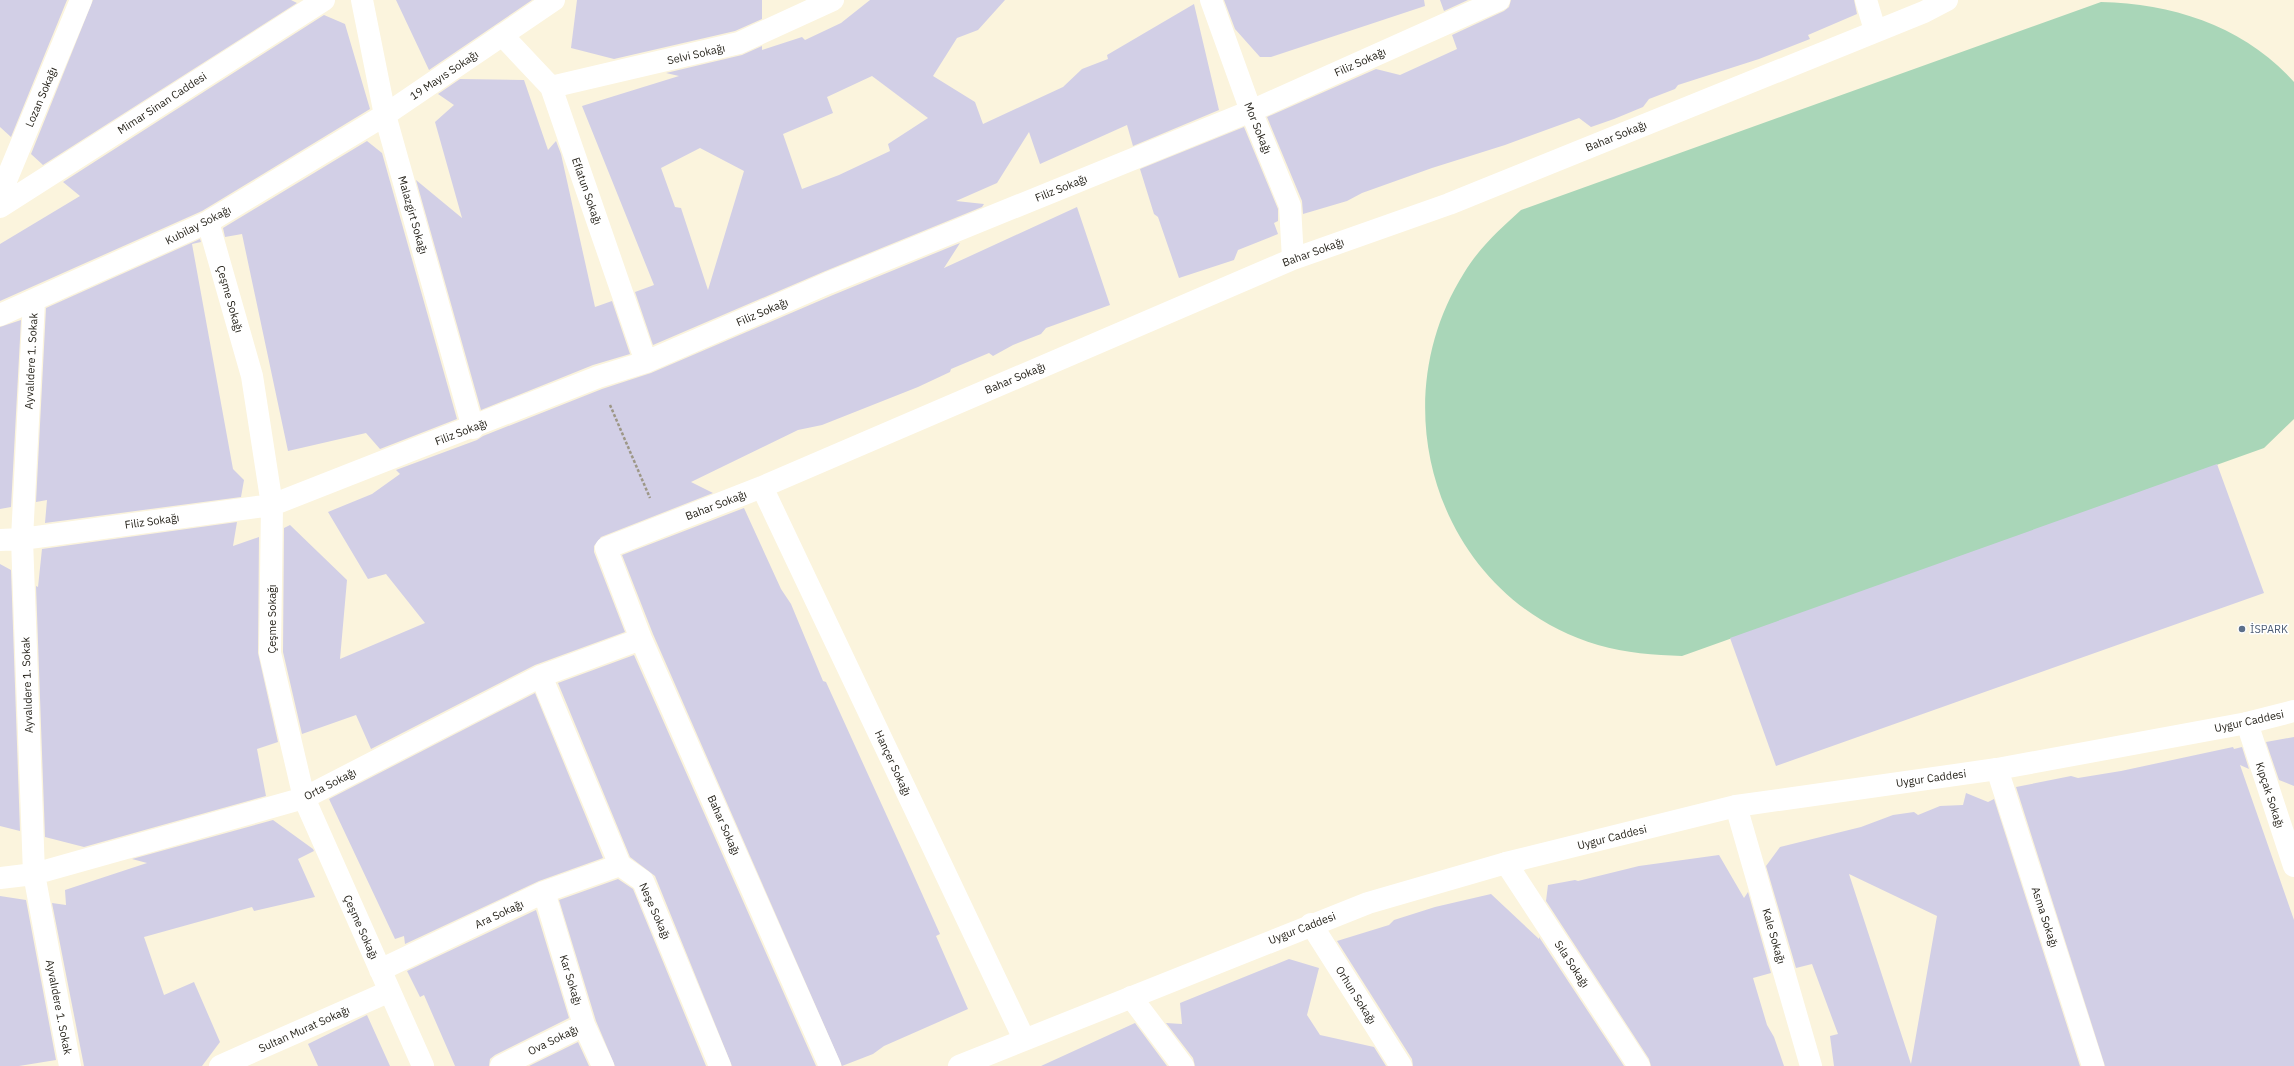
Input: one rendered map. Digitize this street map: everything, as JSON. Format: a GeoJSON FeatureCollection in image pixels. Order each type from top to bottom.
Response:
{"type":"FeatureCollection","features":[{"type":"Feature","properties":{"kind":"street","name":"Lozan Sokağı"},"geometry":{"type":"LineString","coordinates":[[0,195],[81,0]]}},
{"type":"Feature","properties":{"kind":"street","name":"Mimar Sinan Caddesi"},"geometry":{"type":"LineString","coordinates":[[0,207],[324,0]]}},
{"type":"Feature","properties":{"kind":"street","name":"Malazgirt Sokağı"},"geometry":{"type":"LineString","coordinates":[[362,0],[385,116],[473,428]]}},
{"type":"Feature","properties":{"kind":"street"},"geometry":{"type":"LineString","coordinates":[[502,36],[554,0]]}},
{"type":"Feature","properties":{"kind":"street","name":"Selvi Sokağı"},"geometry":{"type":"LineString","coordinates":[[551,88],[739,43],[833,0]]}},
{"type":"Feature","properties":{"kind":"street","name":"Mor Sokağı"},"geometry":{"type":"LineString","coordinates":[[1211,0],[1251,111],[1290,206],[1293,259]]}},
{"type":"Feature","properties":{"kind":"street","name":"Filiz Sokağı"},"geometry":{"type":"LineString","coordinates":[[0,540],[22,539],[272,505],[473,428],[598,377],[646,362],[828,283],[1251,111],[1499,0]]}},
{"type":"Feature","properties":{"kind":"street"},"geometry":{"type":"LineString","coordinates":[[1866,0],[1876,30]]}},
{"type":"Feature","properties":{"kind":"street","name":"Bahar Sokağı"},"geometry":{"type":"LineString","coordinates":[[830,1066],[641,639],[606,548],[762,487],[1293,259],[1449,204],[1876,30],[1924,12],[1947,0]]}},
{"type":"Feature","properties":{"kind":"street","name":"19 Mayıs Sokağı"},"geometry":{"type":"LineString","coordinates":[[385,116],[502,36]]}},
{"type":"Feature","properties":{"kind":"street","name":"Eflatun Sokağı"},"geometry":{"type":"LineString","coordinates":[[502,36],[551,88],[646,362]]}},
{"type":"Feature","properties":{"kind":"street","name":"Kubilay Sokağı"},"geometry":{"type":"LineString","coordinates":[[0,315],[208,222],[385,116]]}},
{"type":"Feature","properties":{"kind":"street","name":"Çeşme Sokağı"},"geometry":{"type":"LineString","coordinates":[[208,222],[252,376],[272,505],[270,652],[304,798],[380,970],[388,992],[422,1066]]}},
{"type":"Feature","properties":{"kind":"street","name":"Ayvalıdere 1. Sokak"},"geometry":{"type":"LineString","coordinates":[[34,301],[22,539],[34,874],[70,1066]]}},
{"type":"Feature","properties":{"kind":"street","name":"Hançer Sokağı"},"geometry":{"type":"LineString","coordinates":[[762,487],[1024,1039]]}},
{"type":"Feature","properties":{"kind":"street","name":"Orta Sokağı"},"geometry":{"type":"LineString","coordinates":[[0,878],[34,874],[304,798],[541,676],[641,639]]}},
{"type":"Feature","properties":{"kind":"street"},"geometry":{"type":"LineString","coordinates":[[541,676],[620,865]]}},
{"type":"Feature","properties":{"kind":"street","name":"Uygur Caddesi"},"geometry":{"type":"LineString","coordinates":[[959,1066],[1311,924],[1368,903],[1506,863],[1736,806],[1997,769],[2247,723],[2294,711]]}},
{"type":"Feature","properties":{"kind":"street","name":"Kıpçak Sokağı"},"geometry":{"type":"LineString","coordinates":[[2247,723],[2294,866]]}},
{"type":"Feature","properties":{"kind":"street","name":"Asma Sokağı"},"geometry":{"type":"LineString","coordinates":[[1997,769],[2093,1066]]}},
{"type":"Feature","properties":{"kind":"street","name":"Kale Sokağı"},"geometry":{"type":"LineString","coordinates":[[1736,806],[1812,1066]]}},
{"type":"Feature","properties":{"kind":"street","name":"Sıla Sokağı"},"geometry":{"type":"LineString","coordinates":[[1506,863],[1638,1066]]}},
{"type":"Feature","properties":{"kind":"street","name":"Ara Sokağı"},"geometry":{"type":"LineString","coordinates":[[380,970],[544,892],[620,865]]}},
{"type":"Feature","properties":{"kind":"street","name":"Neşe Sokağı"},"geometry":{"type":"LineString","coordinates":[[620,865],[643,881],[720,1066]]}},
{"type":"Feature","properties":{"kind":"street","name":"Kar Sokağı"},"geometry":{"type":"LineString","coordinates":[[544,892],[584,1025],[603,1066]]}},
{"type":"Feature","properties":{"kind":"street","name":"Orhun Sokağı"},"geometry":{"type":"LineString","coordinates":[[1311,924],[1401,1066]]}},
{"type":"Feature","properties":{"kind":"street","name":"Sultan Murat Sokağı"},"geometry":{"type":"LineString","coordinates":[[220,1066],[388,992]]}},
{"type":"Feature","properties":{"kind":"street"},"geometry":{"type":"LineString","coordinates":[[1131,997],[1183,1066]]}},
{"type":"Feature","properties":{"kind":"street","name":"Ova Sokağı"},"geometry":{"type":"LineString","coordinates":[[501,1066],[584,1025]]}},
{"type":"Feature","properties":{"kind":"path"},"geometry":{"type":"LineString","coordinates":[[598,377],[662,526]]}},
{"type":"Feature","properties":{"kind":"green space"},"geometry":{"type":"Polygon","coordinates":[[[2101,2],[2155,7],[2181,13],[2206,22],[2253,46],[2294,82],[2294,419],[2264,448],[1682,656],[1640,653],[1598,645],[1543,621],[1498,586],[1463,543],[1440,492],[1427,438],[1426,382],[1439,326],[1464,273],[1476,255],[1498,232],[1521,210],[2101,2]]]}},
{"type":"Feature","properties":{"kind":"building"},"geometry":{"type":"Polygon","coordinates":[[[0,0],[67,0],[11,137],[0,127],[0,0]]]}},
{"type":"Feature","properties":{"kind":"building"},"geometry":{"type":"Polygon","coordinates":[[[93,0],[291,0],[297,3],[43,165],[31,154],[93,0]]]}},
{"type":"Feature","properties":{"kind":"building"},"geometry":{"type":"Polygon","coordinates":[[[396,0],[532,0],[429,70],[396,0]]]}},
{"type":"Feature","properties":{"kind":"building"},"geometry":{"type":"Polygon","coordinates":[[[577,0],[762,0],[762,19],[735,31],[614,59],[571,48],[577,0]]]}},
{"type":"Feature","properties":{"kind":"building"},"geometry":{"type":"Polygon","coordinates":[[[870,0],[1005,0],[978,30],[957,38],[933,76],[975,102],[983,124],[1063,87],[1082,69],[1108,59],[1107,55],[1194,4],[1219,110],[1133,146],[1127,125],[1040,164],[1029,132],[997,183],[956,201],[984,204],[982,207],[823,272],[653,345],[635,292],[654,285],[582,106],[679,76],[666,73],[742,55],[762,46],[762,50],[802,37],[805,40],[841,23],[870,0]],[[872,76],[827,97],[833,113],[783,134],[802,189],[839,175],[890,151],[888,144],[928,118],[872,76]],[[700,148],[661,168],[675,207],[681,208],[708,290],[744,171],[700,148]]]}},
{"type":"Feature","properties":{"kind":"building"},"geometry":{"type":"Polygon","coordinates":[[[1224,0],[1424,0],[1425,6],[1271,57],[1260,57],[1235,29],[1224,0]]]}},
{"type":"Feature","properties":{"kind":"building"},"geometry":{"type":"Polygon","coordinates":[[[1440,0],[1468,0],[1444,11],[1440,0]]]}},
{"type":"Feature","properties":{"kind":"building"},"geometry":{"type":"Polygon","coordinates":[[[1511,0],[1854,0],[1857,14],[1808,35],[1810,39],[1759,59],[1678,85],[1675,89],[1649,99],[1643,107],[1614,119],[1591,127],[1579,118],[1505,145],[1432,168],[1362,193],[1347,201],[1303,214],[1302,201],[1267,117],[1376,69],[1400,75],[1457,49],[1452,35],[1504,11],[1509,7],[1511,0]]]}},
{"type":"Feature","properties":{"kind":"building"},"geometry":{"type":"Polygon","coordinates":[[[324,15],[345,24],[370,109],[202,211],[0,301],[0,244],[80,196],[63,182],[324,15]]]}},
{"type":"Feature","properties":{"kind":"building"},"geometry":{"type":"Polygon","coordinates":[[[460,79],[524,80],[548,150],[556,141],[561,154],[595,307],[612,301],[630,354],[593,365],[481,410],[416,180],[462,218],[435,122],[454,105],[438,94],[460,79]]]}},
{"type":"Feature","properties":{"kind":"building"},"geometry":{"type":"Polygon","coordinates":[[[1244,127],[1278,209],[1278,221],[1274,223],[1278,234],[1238,250],[1234,260],[1179,278],[1158,217],[1154,214],[1140,169],[1244,127]]]}},
{"type":"Feature","properties":{"kind":"building"},"geometry":{"type":"Polygon","coordinates":[[[367,141],[382,153],[457,419],[380,449],[366,433],[288,451],[242,234],[225,237],[223,228],[367,141]]]}},
{"type":"Feature","properties":{"kind":"building"},"geometry":{"type":"Polygon","coordinates":[[[1077,207],[1110,305],[1046,328],[1041,334],[1013,345],[993,356],[989,353],[951,369],[950,372],[918,387],[822,425],[798,430],[691,482],[713,493],[601,537],[594,546],[594,552],[625,632],[535,665],[371,749],[356,715],[302,734],[283,652],[284,528],[290,525],[347,580],[340,659],[425,623],[386,574],[368,579],[328,512],[372,494],[400,474],[396,470],[477,440],[483,436],[602,389],[651,373],[833,295],[960,243],[944,268],[1077,207]]]}},
{"type":"Feature","properties":{"kind":"building"},"geometry":{"type":"Polygon","coordinates":[[[200,239],[201,242],[192,244],[233,469],[244,480],[241,497],[45,523],[47,500],[36,502],[46,308],[200,239]]]}},
{"type":"Feature","properties":{"kind":"building"},"geometry":{"type":"Polygon","coordinates":[[[21,320],[11,507],[0,509],[0,327],[21,320]]]}},
{"type":"Feature","properties":{"kind":"building"},"geometry":{"type":"Polygon","coordinates":[[[2217,464],[2264,593],[1776,766],[1730,638],[2217,464]]]}},
{"type":"Feature","properties":{"kind":"building"},"geometry":{"type":"Polygon","coordinates":[[[744,508],[781,589],[791,604],[823,681],[826,682],[940,934],[936,936],[968,1009],[884,1046],[873,1054],[842,1066],[653,634],[622,555],[744,508]]]}},
{"type":"Feature","properties":{"kind":"building"},"geometry":{"type":"Polygon","coordinates":[[[237,522],[233,546],[259,537],[258,653],[278,742],[257,749],[266,796],[84,847],[45,837],[36,586],[38,587],[42,549],[237,522]]]}},
{"type":"Feature","properties":{"kind":"building"},"geometry":{"type":"Polygon","coordinates":[[[0,564],[11,570],[20,831],[0,826],[0,564]]]}},
{"type":"Feature","properties":{"kind":"building"},"geometry":{"type":"Polygon","coordinates":[[[634,655],[816,1066],[732,1066],[655,876],[630,857],[558,683],[634,655]]]}},
{"type":"Feature","properties":{"kind":"building"},"geometry":{"type":"Polygon","coordinates":[[[535,693],[603,858],[539,881],[405,944],[404,936],[395,939],[329,799],[535,693]]]}},
{"type":"Feature","properties":{"kind":"building"},"geometry":{"type":"Polygon","coordinates":[[[2294,737],[2294,786],[2279,780],[2266,742],[2294,737]]]}},
{"type":"Feature","properties":{"kind":"building"},"geometry":{"type":"Polygon","coordinates":[[[2233,747],[2234,749],[2242,747],[2249,769],[2240,765],[2294,920],[2294,1066],[2105,1066],[2016,787],[2071,776],[2078,778],[2121,771],[2233,747]]]}},
{"type":"Feature","properties":{"kind":"building"},"geometry":{"type":"Polygon","coordinates":[[[1966,793],[1988,802],[1994,799],[2080,1066],[1834,1066],[1830,1036],[1838,1034],[1812,964],[1796,968],[1766,866],[1780,847],[1861,827],[1893,815],[1914,812],[1918,815],[1940,806],[1963,805],[1966,793]],[[1849,874],[1911,1064],[1937,916],[1849,874]]]}},
{"type":"Feature","properties":{"kind":"building"},"geometry":{"type":"Polygon","coordinates":[[[273,820],[313,849],[314,851],[298,859],[315,897],[254,911],[252,907],[144,937],[164,995],[194,982],[220,1042],[202,1066],[84,1066],[52,903],[66,905],[65,890],[147,863],[132,859],[273,820]]]}},
{"type":"Feature","properties":{"kind":"building"},"geometry":{"type":"Polygon","coordinates":[[[1719,855],[1744,898],[1748,892],[1771,973],[1753,978],[1767,1025],[1774,1037],[1784,1066],[1651,1066],[1649,1059],[1546,901],[1548,885],[1575,880],[1578,881],[1639,866],[1719,855]]]}},
{"type":"Feature","properties":{"kind":"building"},"geometry":{"type":"Polygon","coordinates":[[[618,879],[633,889],[706,1066],[615,1066],[596,1021],[559,900],[618,879]]]}},
{"type":"Feature","properties":{"kind":"building"},"geometry":{"type":"Polygon","coordinates":[[[1491,894],[1539,939],[1539,937],[1624,1066],[1413,1066],[1412,1059],[1337,941],[1389,925],[1394,920],[1435,907],[1491,894]]]}},
{"type":"Feature","properties":{"kind":"building"},"geometry":{"type":"Polygon","coordinates":[[[0,896],[26,900],[56,1060],[19,1066],[0,1066],[0,896]]]}},
{"type":"Feature","properties":{"kind":"building"},"geometry":{"type":"Polygon","coordinates":[[[536,910],[569,1018],[495,1055],[490,1059],[489,1066],[455,1066],[424,995],[420,997],[407,971],[536,910]]]}},
{"type":"Feature","properties":{"kind":"building"},"geometry":{"type":"Polygon","coordinates":[[[1289,959],[1319,968],[1307,1015],[1320,1035],[1374,1047],[1386,1066],[1195,1066],[1193,1058],[1166,1023],[1182,1024],[1180,1003],[1289,959]]]}},
{"type":"Feature","properties":{"kind":"building"},"geometry":{"type":"Polygon","coordinates":[[[367,1015],[390,1066],[318,1066],[308,1044],[367,1015]]]}},
{"type":"Feature","properties":{"kind":"building"},"geometry":{"type":"Polygon","coordinates":[[[1135,1023],[1167,1066],[1041,1066],[1135,1023]]]}},
{"type":"Feature","properties":{"kind":"building"},"geometry":{"type":"Polygon","coordinates":[[[578,1042],[589,1066],[529,1066],[578,1042]]]}},
{"type":"Feature","properties":{"kind":"place","name":"İSPARK"},"geometry":{"type":"Point","coordinates":[2242,629]}}]}
